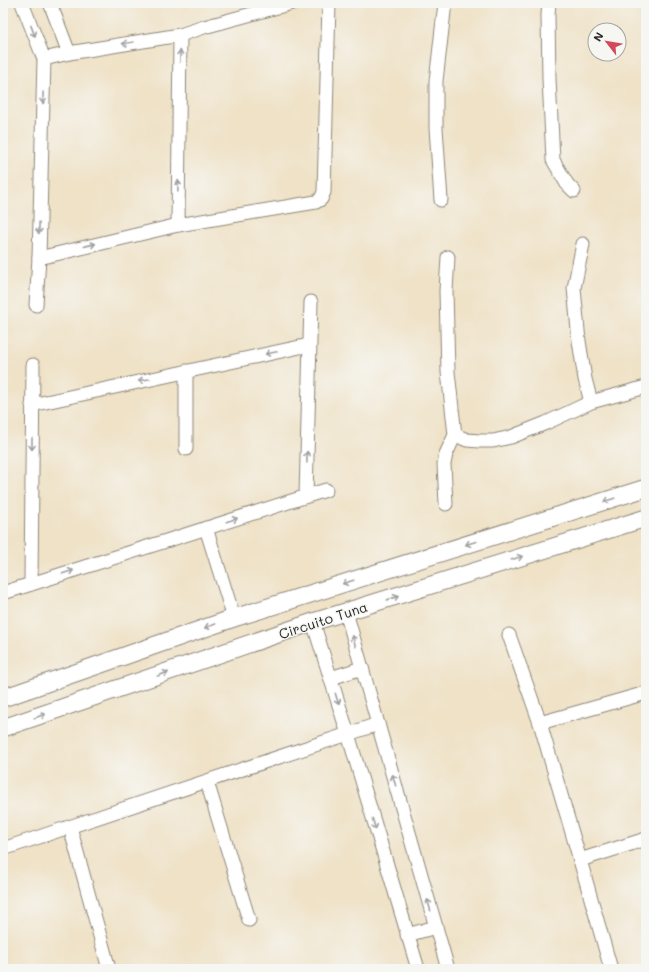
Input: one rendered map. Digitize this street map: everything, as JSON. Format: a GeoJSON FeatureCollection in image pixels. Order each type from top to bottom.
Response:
{"type":"FeatureCollection","features":[{"type":"Feature","properties":{"kind":"street"},"geometry":{"type":"LineString","coordinates":[[22,3],[44,59],[36,305]]}},
{"type":"Feature","properties":{"kind":"street"},"geometry":{"type":"LineString","coordinates":[[50,3],[69,53]]}},
{"type":"Feature","properties":{"kind":"street"},"geometry":{"type":"LineString","coordinates":[[44,59],[69,53],[180,35],[292,3]]}},
{"type":"Feature","properties":{"kind":"street"},"geometry":{"type":"LineString","coordinates":[[38,258],[178,225],[316,202],[321,199],[324,192],[329,3]]}},
{"type":"Feature","properties":{"kind":"street"},"geometry":{"type":"LineString","coordinates":[[441,200],[436,128],[436,81],[445,3]]}},
{"type":"Feature","properties":{"kind":"street"},"geometry":{"type":"LineString","coordinates":[[549,3],[550,86],[554,160],[567,184],[574,191]]}},
{"type":"Feature","properties":{"kind":"street"},"geometry":{"type":"LineString","coordinates":[[178,225],[180,35]]}},
{"type":"Feature","properties":{"kind":"street"},"geometry":{"type":"LineString","coordinates":[[583,244],[574,288],[579,341],[585,379],[591,402]]}},
{"type":"Feature","properties":{"kind":"street"},"geometry":{"type":"LineString","coordinates":[[446,504],[444,464],[446,454],[455,435],[448,372],[446,291],[448,257]]}},
{"type":"Feature","properties":{"kind":"street"},"geometry":{"type":"LineString","coordinates":[[306,496],[311,302]]}},
{"type":"Feature","properties":{"kind":"street"},"geometry":{"type":"LineString","coordinates":[[32,404],[309,345]]}},
{"type":"Feature","properties":{"kind":"street"},"geometry":{"type":"LineString","coordinates":[[31,584],[33,365]]}},
{"type":"Feature","properties":{"kind":"street"},"geometry":{"type":"LineString","coordinates":[[186,371],[186,449]]}},
{"type":"Feature","properties":{"kind":"street"},"geometry":{"type":"LineString","coordinates":[[455,435],[468,440],[480,441],[493,441],[511,437],[546,424],[591,402],[646,387]]}},
{"type":"Feature","properties":{"kind":"street","name":"Circuito Tuna"},"geometry":{"type":"LineString","coordinates":[[3,698],[234,618],[646,488]]}},
{"type":"Feature","properties":{"kind":"street"},"geometry":{"type":"LineString","coordinates":[[3,593],[326,490]]}},
{"type":"Feature","properties":{"kind":"street","name":"Circuito Tuna"},"geometry":{"type":"LineString","coordinates":[[3,728],[314,622],[646,518]]}},
{"type":"Feature","properties":{"kind":"street"},"geometry":{"type":"LineString","coordinates":[[206,528],[234,618]]}},
{"type":"Feature","properties":{"kind":"street"},"geometry":{"type":"LineString","coordinates":[[346,612],[448,969]]}},
{"type":"Feature","properties":{"kind":"street"},"geometry":{"type":"LineString","coordinates":[[314,622],[418,969]]}},
{"type":"Feature","properties":{"kind":"street"},"geometry":{"type":"LineString","coordinates":[[509,635],[540,724],[611,969]]}},
{"type":"Feature","properties":{"kind":"street"},"geometry":{"type":"LineString","coordinates":[[331,678],[362,668]]}},
{"type":"Feature","properties":{"kind":"street"},"geometry":{"type":"LineString","coordinates":[[540,724],[646,693]]}},
{"type":"Feature","properties":{"kind":"street"},"geometry":{"type":"LineString","coordinates":[[3,849],[378,724]]}},
{"type":"Feature","properties":{"kind":"street"},"geometry":{"type":"LineString","coordinates":[[207,782],[249,920]]}},
{"type":"Feature","properties":{"kind":"street"},"geometry":{"type":"LineString","coordinates":[[70,827],[109,969]]}},
{"type":"Feature","properties":{"kind":"street"},"geometry":{"type":"LineString","coordinates":[[580,860],[646,839]]}},
{"type":"Feature","properties":{"kind":"street"},"geometry":{"type":"LineString","coordinates":[[407,935],[436,927]]}}]}
